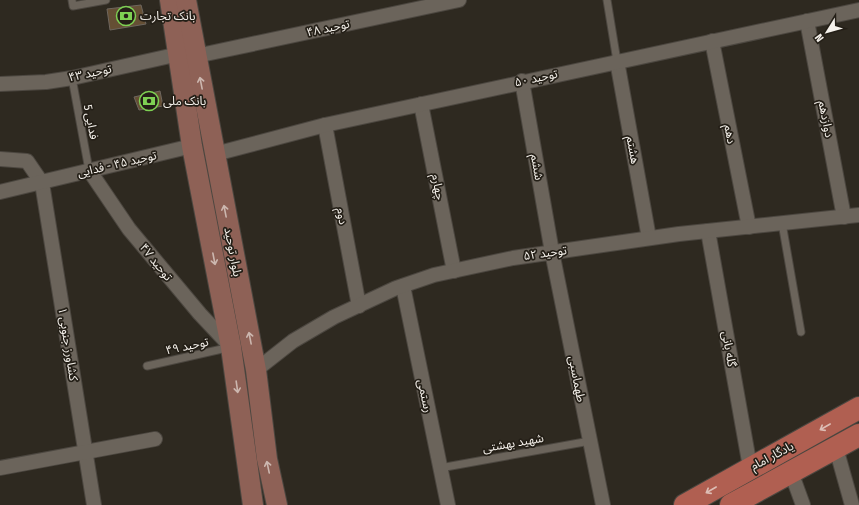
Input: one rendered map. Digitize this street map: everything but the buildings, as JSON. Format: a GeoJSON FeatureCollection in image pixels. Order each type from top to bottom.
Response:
{"type":"FeatureCollection","features":[{"type":"Feature","properties":{"kind":"main road","name":"بلوار توحید"},"geometry":{"type":"LineString","coordinates":[[170,0],[188,55],[215,154],[256,370],[267,459],[276,503]]}},
{"type":"Feature","properties":{"kind":"main road","name":"بلوار توحید"},"geometry":{"type":"LineString","coordinates":[[186,0],[192,146],[231,347],[253,505]]}},
{"type":"Feature","properties":{"kind":"main road","name":"یادگار امام"},"geometry":{"type":"LineString","coordinates":[[684,505],[750,467],[859,408]]}},
{"type":"Feature","properties":{"kind":"main road","name":"یادگار امام"},"geometry":{"type":"LineString","coordinates":[[744,502],[791,472],[859,435]]}},
{"type":"Feature","properties":{"kind":"street","name":"توحید ۴۸"},"geometry":{"type":"LineString","coordinates":[[188,55],[459,0]]}},
{"type":"Feature","properties":{"kind":"street","name":"توحید ۵۰"},"geometry":{"type":"LineString","coordinates":[[215,154],[325,125],[522,81],[859,10]]}},
{"type":"Feature","properties":{"kind":"street","name":"دوازدهم"},"geometry":{"type":"LineString","coordinates":[[807,20],[844,217]]}},
{"type":"Feature","properties":{"kind":"street","name":"دهم"},"geometry":{"type":"LineString","coordinates":[[712,41],[749,227]]}},
{"type":"Feature","properties":{"kind":"street","name":"توحید ۴۳"},"geometry":{"type":"LineString","coordinates":[[0,84],[46,82],[72,78],[188,55]]}},
{"type":"Feature","properties":{"kind":"street","name":"هشتم"},"geometry":{"type":"LineString","coordinates":[[617,61],[650,238]]}},
{"type":"Feature","properties":{"kind":"street","name":"ششم"},"geometry":{"type":"LineString","coordinates":[[522,81],[552,252]]}},
{"type":"Feature","properties":{"kind":"street","name":"چهارم"},"geometry":{"type":"LineString","coordinates":[[421,104],[454,270]]}},
{"type":"Feature","properties":{"kind":"street","name":"دوم"},"geometry":{"type":"LineString","coordinates":[[325,125],[359,306]]}},
{"type":"Feature","properties":{"kind":"street","name":"توحید ۴۵ - فدایی"},"geometry":{"type":"LineString","coordinates":[[0,192],[192,146]]}},
{"type":"Feature","properties":{"kind":"street"},"geometry":{"type":"LineString","coordinates":[[0,159],[27,161],[42,183]]}},
{"type":"Feature","properties":{"kind":"street","name":"توحید ۴۷"},"geometry":{"type":"LineString","coordinates":[[89,170],[129,229],[200,314],[231,347]]}},
{"type":"Feature","properties":{"kind":"street","name":"کشاورز جنوبی ۱"},"geometry":{"type":"LineString","coordinates":[[42,183],[94,505]]}},
{"type":"Feature","properties":{"kind":"street","name":"توحید ۵۲"},"geometry":{"type":"LineString","coordinates":[[256,370],[293,340],[334,317],[403,286],[434,275],[552,252],[650,238],[859,215]]}},
{"type":"Feature","properties":{"kind":"street","name":"گله بانی"},"geometry":{"type":"LineString","coordinates":[[708,231],[750,467]]}},
{"type":"Feature","properties":{"kind":"street","name":"طهماسبی"},"geometry":{"type":"LineString","coordinates":[[552,252],[603,505]]}},
{"type":"Feature","properties":{"kind":"street","name":"رستمی"},"geometry":{"type":"LineString","coordinates":[[403,286],[448,505]]}},
{"type":"Feature","properties":{"kind":"street"},"geometry":{"type":"LineString","coordinates":[[0,468],[155,439]]}},
{"type":"Feature","properties":{"kind":"street"},"geometry":{"type":"LineString","coordinates":[[836,448],[852,505]]}},
{"type":"Feature","properties":{"kind":"street"},"geometry":{"type":"LineString","coordinates":[[791,472],[802,505]]}},
{"type":"Feature","properties":{"kind":"lane"},"geometry":{"type":"LineString","coordinates":[[72,3],[106,0]]}},
{"type":"Feature","properties":{"kind":"lane"},"geometry":{"type":"LineString","coordinates":[[607,0],[617,61]]}},
{"type":"Feature","properties":{"kind":"lane","name":"فدایی 5"},"geometry":{"type":"LineString","coordinates":[[72,78],[89,170]]}},
{"type":"Feature","properties":{"kind":"lane"},"geometry":{"type":"LineString","coordinates":[[782,223],[801,332]]}},
{"type":"Feature","properties":{"kind":"lane","name":"توحید ۴۹"},"geometry":{"type":"LineString","coordinates":[[147,366],[231,347]]}},
{"type":"Feature","properties":{"kind":"lane","name":"شهید بهشتی"},"geometry":{"type":"LineString","coordinates":[[440,468],[590,441]]}},
{"type":"Feature","properties":{"kind":"place","name":"بانک تجارت"},"geometry":{"type":"Point","coordinates":[126,16]}},
{"type":"Feature","properties":{"kind":"place","name":"بانک ملی"},"geometry":{"type":"Point","coordinates":[149,101]}}]}
